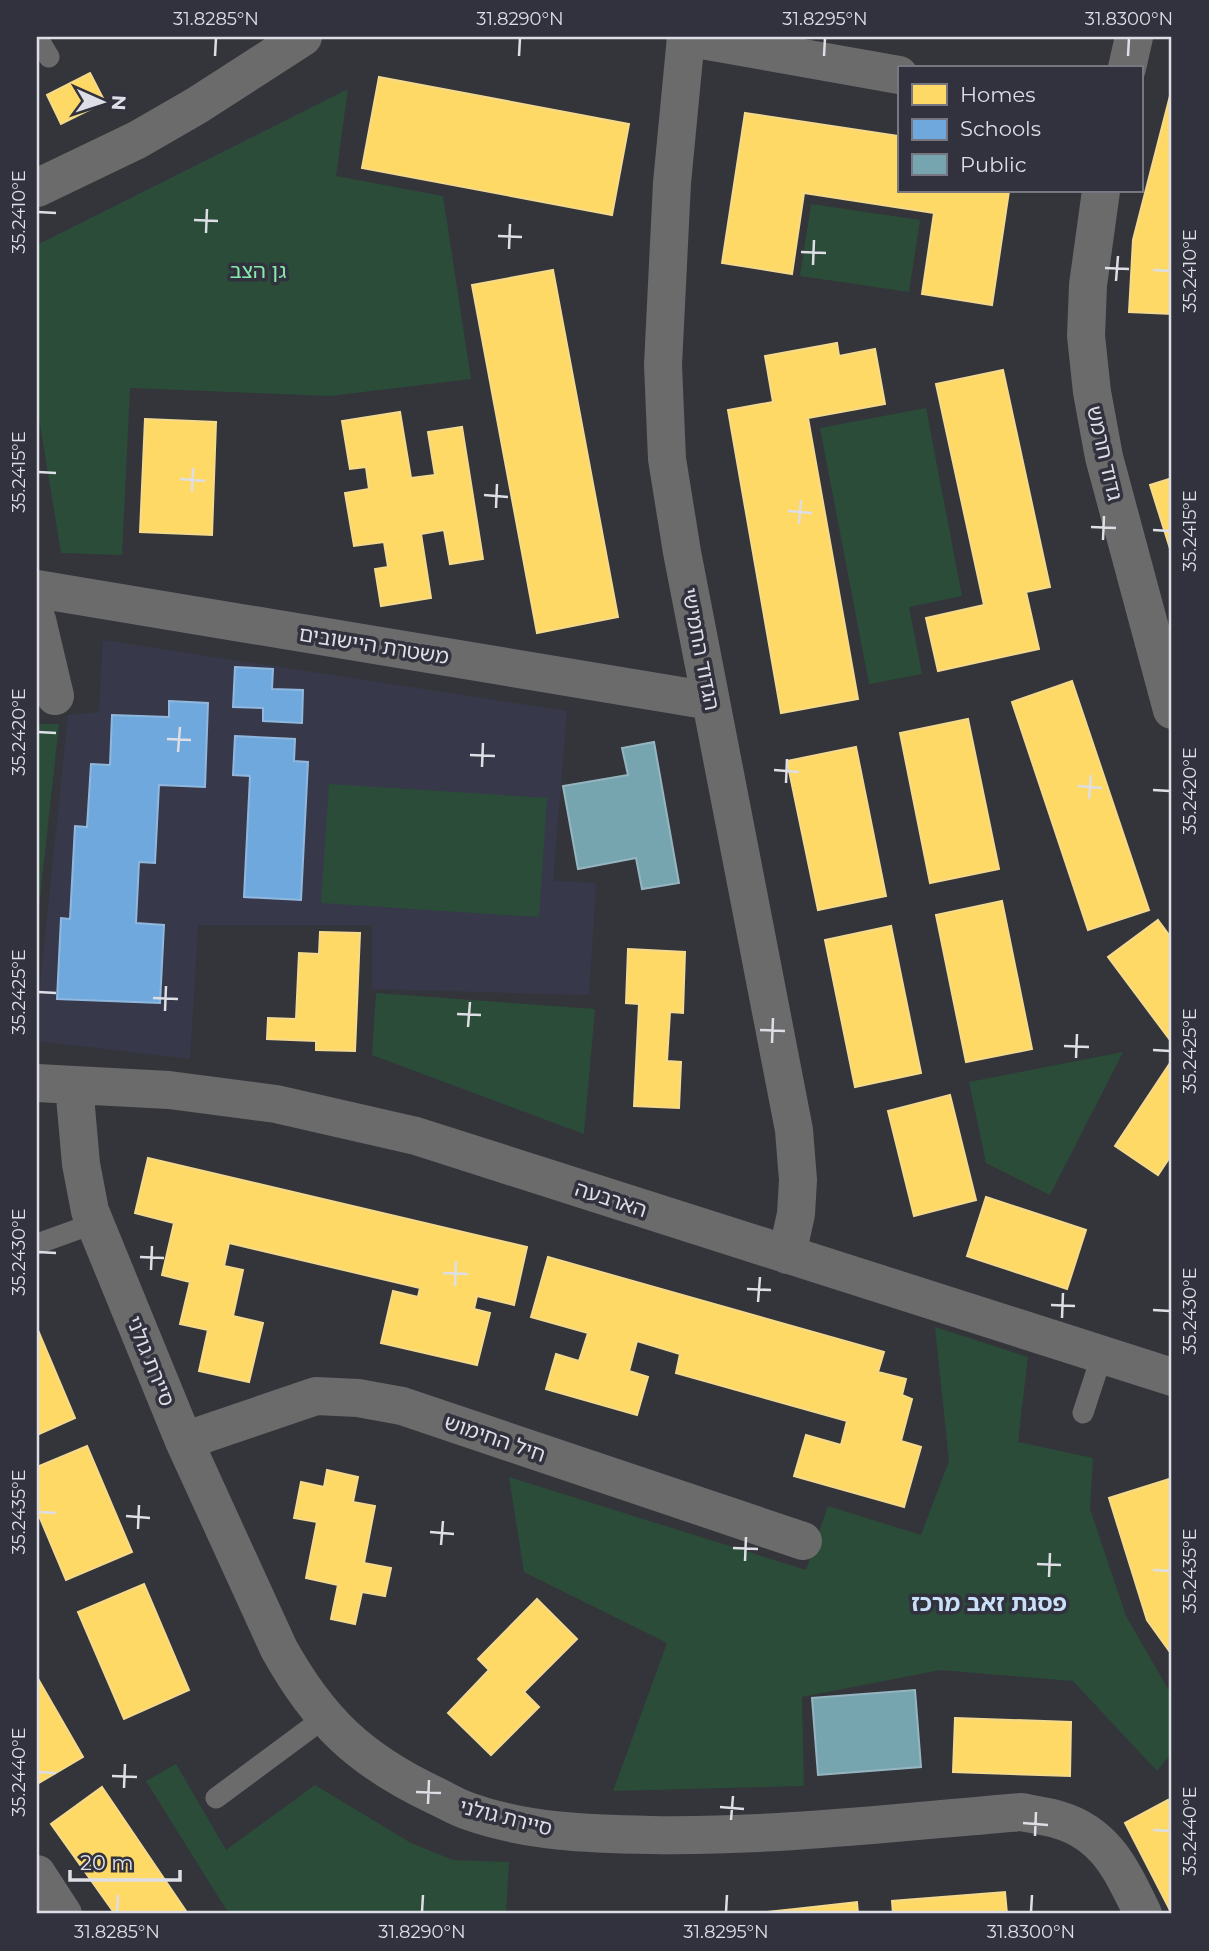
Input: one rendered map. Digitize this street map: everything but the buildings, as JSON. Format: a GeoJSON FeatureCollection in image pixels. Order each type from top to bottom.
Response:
{"type":"FeatureCollection","features":[{"type":"Feature","properties":{"kind":"street"},"geometry":{"type":"LineString","coordinates":[[37,188],[137,140],[303,37]]}},
{"type":"Feature","properties":{"kind":"street"},"geometry":{"type":"LineString","coordinates":[[686,37],[898,75]]}},
{"type":"Feature","properties":{"kind":"street","name":"הגדוד החמישי"},"geometry":{"type":"LineString","coordinates":[[686,37],[672,183],[663,365],[667,459],[682,552],[794,1130],[798,1180],[796,1214],[787,1255]]}},
{"type":"Feature","properties":{"kind":"street"},"geometry":{"type":"LineString","coordinates":[[1127,66],[1134,37]]}},
{"type":"Feature","properties":{"kind":"street","name":"גדוד חרמש"},"geometry":{"type":"LineString","coordinates":[[1101,192],[1088,285],[1086,336],[1092,392],[1104,457],[1172,710]]}},
{"type":"Feature","properties":{"kind":"street","name":"משטרת היישובים"},"geometry":{"type":"LineString","coordinates":[[37,589],[711,701]]}},
{"type":"Feature","properties":{"kind":"street"},"geometry":{"type":"LineString","coordinates":[[37,620],[55,696]]}},
{"type":"Feature","properties":{"kind":"street","name":"הארבעה"},"geometry":{"type":"LineString","coordinates":[[37,1083],[169,1090],[276,1104],[416,1136],[1172,1377]]}},
{"type":"Feature","properties":{"kind":"street","name":"סיירת גולני"},"geometry":{"type":"LineString","coordinates":[[74,1085],[81,1164],[90,1211],[184,1441],[279,1649],[296,1680],[324,1718],[358,1749],[405,1781],[468,1811],[531,1826],[582,1834],[745,1834],[1022,1812],[1060,1820],[1092,1835],[1119,1865],[1143,1914]]}},
{"type":"Feature","properties":{"kind":"street","name":"חיל החימוש"},"geometry":{"type":"LineString","coordinates":[[184,1441],[316,1396],[358,1398],[402,1406],[803,1541]]}},
{"type":"Feature","properties":{"kind":"street"},"geometry":{"type":"LineString","coordinates":[[38,1877],[63,1914]]}},
{"type":"Feature","properties":{"kind":"lane"},"geometry":{"type":"LineString","coordinates":[[37,37],[49,57]]}},
{"type":"Feature","properties":{"kind":"lane"},"geometry":{"type":"LineString","coordinates":[[37,1244],[94,1223]]}},
{"type":"Feature","properties":{"kind":"lane"},"geometry":{"type":"LineString","coordinates":[[1083,1413],[1102,1355]]}},
{"type":"Feature","properties":{"kind":"lane"},"geometry":{"type":"LineString","coordinates":[[216,1798],[324,1718]]}},
{"type":"Feature","properties":{"kind":"shaded area"},"geometry":{"type":"Polygon","coordinates":[[[103,640],[567,711],[553,881],[596,883],[589,995],[372,989],[372,925],[198,925],[190,1059],[37,1041],[37,1015],[68,715],[99,712],[103,640]]]}},
{"type":"Feature","properties":{"kind":"green space","name":"גן הצב"},"geometry":{"type":"Polygon","coordinates":[[[348,89],[336,176],[443,196],[471,379],[330,396],[130,388],[122,555],[61,553],[37,406],[39,244],[348,89]]]}},
{"type":"Feature","properties":{"kind":"green space"},"geometry":{"type":"Polygon","coordinates":[[[811,204],[920,220],[909,292],[800,276],[811,204]]]}},
{"type":"Feature","properties":{"kind":"green space"},"geometry":{"type":"Polygon","coordinates":[[[926,408],[962,596],[909,607],[922,674],[869,684],[820,428],[926,408]]]}},
{"type":"Feature","properties":{"kind":"green space"},"geometry":{"type":"Polygon","coordinates":[[[37,724],[59,724],[37,925],[37,724]]]}},
{"type":"Feature","properties":{"kind":"green space"},"geometry":{"type":"Polygon","coordinates":[[[329,784],[547,798],[539,917],[321,903],[329,784]]]}},
{"type":"Feature","properties":{"kind":"green space"},"geometry":{"type":"Polygon","coordinates":[[[376,993],[595,1009],[584,1134],[372,1055],[376,993]]]}},
{"type":"Feature","properties":{"kind":"green space"},"geometry":{"type":"Polygon","coordinates":[[[1123,1052],[1050,1195],[986,1163],[969,1082],[1123,1052]]]}},
{"type":"Feature","properties":{"kind":"green space"},"geometry":{"type":"Polygon","coordinates":[[[935,1327],[1028,1357],[1018,1442],[1093,1458],[1090,1509],[1126,1616],[1172,1696],[1172,1752],[1157,1771],[1073,1681],[940,1670],[802,1697],[804,1786],[613,1791],[667,1643],[524,1572],[509,1477],[806,1570],[828,1506],[921,1535],[949,1461],[935,1327]]]}},
{"type":"Feature","properties":{"kind":"green space"},"geometry":{"type":"Polygon","coordinates":[[[176,1764],[226,1850],[315,1785],[411,1843],[453,1860],[509,1862],[506,1914],[229,1914],[146,1781],[176,1764]]]}},
{"type":"Feature","properties":{"kind":"district","name":"פסגת זאב מרכז"},"geometry":{"type":"Point","coordinates":[989,1603]}}]}
